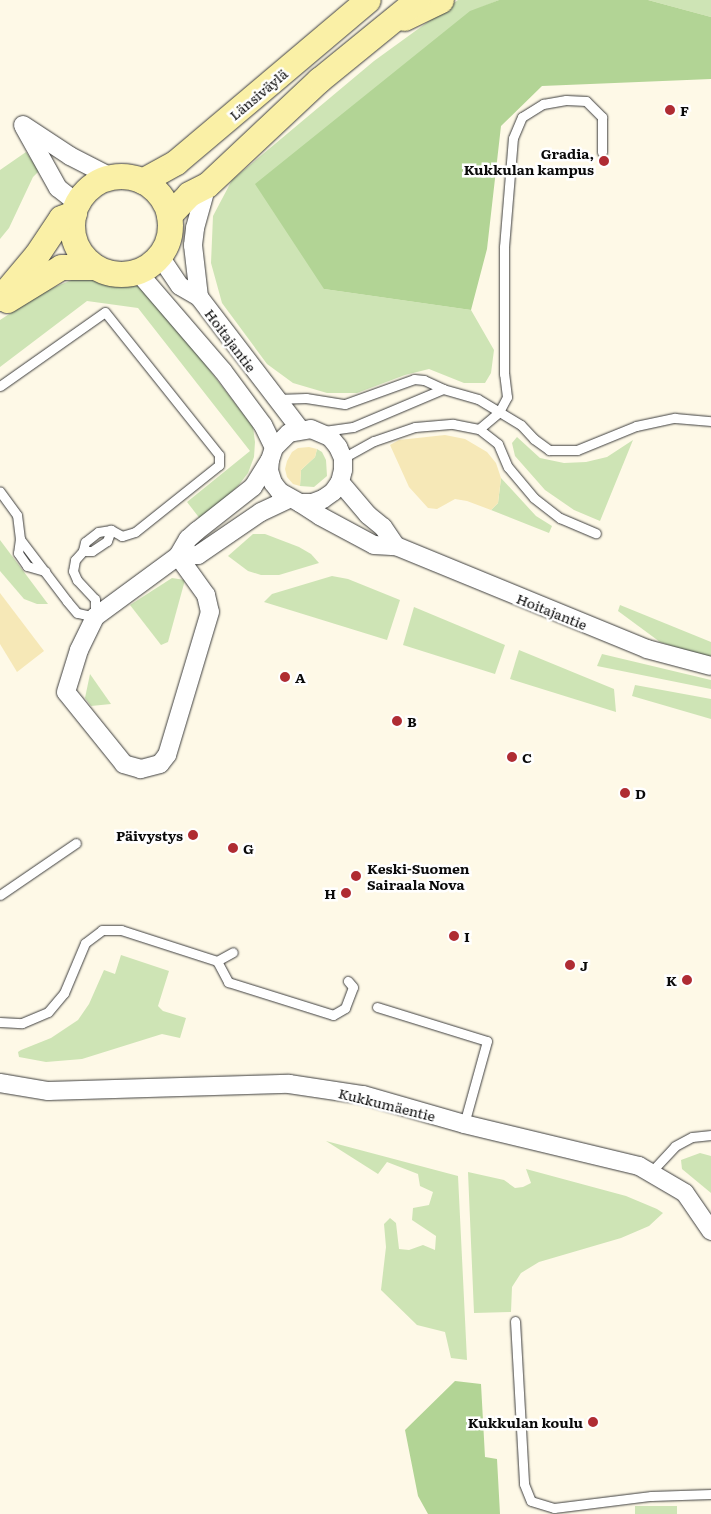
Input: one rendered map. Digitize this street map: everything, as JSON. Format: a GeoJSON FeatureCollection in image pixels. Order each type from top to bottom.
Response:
{"type":"FeatureCollection","features":[{"type":"Feature","properties":{"kind":"main road","name":"Länsiväylä"},"geometry":{"type":"LineString","coordinates":[[142,180],[176,162],[368,0]]}},
{"type":"Feature","properties":{"kind":"main road"},"geometry":{"type":"LineString","coordinates":[[169,215],[189,194],[207,185],[319,80],[388,26],[417,0]]}},
{"type":"Feature","properties":{"kind":"main road"},"geometry":{"type":"LineString","coordinates":[[388,26],[441,0]]}},
{"type":"Feature","properties":{"kind":"main road"},"geometry":{"type":"LineString","coordinates":[[0,303],[61,268],[96,267],[115,273],[136,271],[149,265],[159,255],[168,237],[169,215],[160,195],[142,180],[121,176],[110,177],[91,186],[76,208],[72,224],[76,244],[81,253],[96,267]]}},
{"type":"Feature","properties":{"kind":"main road"},"geometry":{"type":"LineString","coordinates":[[0,298],[36,254],[61,218],[76,208]]}},
{"type":"Feature","properties":{"kind":"street"},"geometry":{"type":"LineString","coordinates":[[76,208],[58,188],[23,125],[70,156],[110,177]]}},
{"type":"Feature","properties":{"kind":"street"},"geometry":{"type":"LineString","coordinates":[[199,297],[193,245],[195,228],[207,185]]}},
{"type":"Feature","properties":{"kind":"street","name":"Hoitajantie"},"geometry":{"type":"LineString","coordinates":[[159,255],[180,286],[199,297],[300,430]]}},
{"type":"Feature","properties":{"kind":"street","name":"Hoitajantie"},"geometry":{"type":"LineString","coordinates":[[136,271],[223,371],[263,425],[272,454]]}},
{"type":"Feature","properties":{"kind":"street"},"geometry":{"type":"LineString","coordinates":[[178,556],[198,555],[260,512],[295,501],[312,503],[323,499],[333,492],[340,482],[343,470],[343,458],[334,442],[321,432],[300,430],[281,439],[253,487],[197,530],[188,539],[178,556],[95,617],[79,650],[66,692],[124,764],[140,770],[160,764],[167,755],[210,612],[206,595],[178,556]]}},
{"type":"Feature","properties":{"kind":"street"},"geometry":{"type":"LineString","coordinates":[[272,454],[269,471],[273,483],[280,492],[295,501]]}},
{"type":"Feature","properties":{"kind":"street"},"geometry":{"type":"LineString","coordinates":[[340,482],[368,515],[383,527],[396,546]]}},
{"type":"Feature","properties":{"kind":"street","name":"Hoitajantie"},"geometry":{"type":"LineString","coordinates":[[295,501],[374,545],[396,546],[648,650],[711,666]]}},
{"type":"Feature","properties":{"kind":"street","name":"Kukkumäentie"},"geometry":{"type":"LineString","coordinates":[[0,1083],[48,1090],[289,1084],[363,1095],[464,1124],[639,1166],[686,1193],[710,1227]]}},
{"type":"Feature","properties":{"kind":"lane"},"geometry":{"type":"LineString","coordinates":[[479,430],[499,412],[507,397],[504,374],[504,247],[513,138],[522,117],[543,104],[566,100],[586,101],[602,117],[602,152]]}},
{"type":"Feature","properties":{"kind":"lane"},"geometry":{"type":"LineString","coordinates":[[0,386],[105,312],[219,456],[219,465],[135,532],[122,536],[111,530],[107,541],[92,551],[83,551],[75,560],[73,571],[77,580],[95,598],[95,617],[77,613],[20,539],[17,515],[0,492]]}},
{"type":"Feature","properties":{"kind":"lane"},"geometry":{"type":"LineString","coordinates":[[276,399],[306,398],[345,404],[414,379],[424,380],[443,389],[478,399],[521,425],[534,439],[549,450],[577,450],[636,426],[675,418],[711,421]]}},
{"type":"Feature","properties":{"kind":"lane"},"geometry":{"type":"LineString","coordinates":[[321,432],[353,427],[443,389]]}},
{"type":"Feature","properties":{"kind":"lane"},"geometry":{"type":"LineString","coordinates":[[343,458],[374,441],[415,426],[454,424],[479,430],[498,444],[508,467],[534,498],[560,518],[596,533]]}},
{"type":"Feature","properties":{"kind":"lane"},"geometry":{"type":"LineString","coordinates":[[0,895],[76,843]]}},
{"type":"Feature","properties":{"kind":"lane"},"geometry":{"type":"LineString","coordinates":[[0,1022],[22,1023],[48,1012],[64,993],[85,943],[102,930],[122,930],[217,961],[228,982],[333,1015],[346,1008],[353,987],[348,981]]}},
{"type":"Feature","properties":{"kind":"lane"},"geometry":{"type":"LineString","coordinates":[[217,961],[233,952]]}},
{"type":"Feature","properties":{"kind":"lane"},"geometry":{"type":"LineString","coordinates":[[377,1007],[488,1041],[464,1124]]}},
{"type":"Feature","properties":{"kind":"lane"},"geometry":{"type":"LineString","coordinates":[[651,1172],[675,1146],[692,1137],[711,1135]]}},
{"type":"Feature","properties":{"kind":"lane"},"geometry":{"type":"LineString","coordinates":[[515,1321],[524,1484],[532,1501],[554,1508],[652,1496],[711,1494]]}},
{"type":"Feature","properties":{"kind":"green space"},"geometry":{"type":"Polygon","coordinates":[[[458,0],[499,0],[470,12],[324,289],[471,310],[494,350],[491,373],[485,383],[464,383],[429,369],[405,375],[357,393],[327,393],[293,383],[267,364],[222,303],[211,263],[213,216],[232,180],[374,61],[458,0]]]}},
{"type":"Feature","properties":{"kind":"green space"},"geometry":{"type":"Polygon","coordinates":[[[499,0],[648,0],[711,17],[711,79],[542,86],[501,126],[487,249],[471,310],[324,289],[255,184],[470,11],[499,0]]]}},
{"type":"Feature","properties":{"kind":"green space"},"geometry":{"type":"Polygon","coordinates":[[[648,0],[711,0],[711,17],[648,0]]]}},
{"type":"Feature","properties":{"kind":"green space"},"geometry":{"type":"Polygon","coordinates":[[[26,152],[39,171],[33,177],[9,228],[0,239],[0,170],[26,152]]]}},
{"type":"Feature","properties":{"kind":"green space"},"geometry":{"type":"Polygon","coordinates":[[[100,278],[138,286],[157,301],[253,427],[254,457],[248,473],[238,486],[201,520],[187,502],[250,451],[138,308],[87,301],[0,367],[0,320],[43,292],[74,279],[100,278]]]}},
{"type":"Feature","properties":{"kind":"green space"},"geometry":{"type":"Polygon","coordinates":[[[517,437],[540,458],[564,463],[586,462],[607,457],[633,440],[600,521],[574,510],[545,490],[515,456],[512,443],[517,437]]]}},
{"type":"Feature","properties":{"kind":"green space"},"geometry":{"type":"Polygon","coordinates":[[[317,449],[322,452],[326,460],[327,476],[314,487],[300,486],[301,470],[315,457],[317,449]]]}},
{"type":"Feature","properties":{"kind":"green space"},"geometry":{"type":"Polygon","coordinates":[[[501,478],[536,516],[552,526],[549,533],[491,510],[498,503],[501,478]]]}},
{"type":"Feature","properties":{"kind":"green space"},"geometry":{"type":"Polygon","coordinates":[[[253,534],[265,534],[299,547],[311,554],[319,563],[279,575],[261,575],[248,571],[228,556],[253,534]]]}},
{"type":"Feature","properties":{"kind":"green space"},"geometry":{"type":"Polygon","coordinates":[[[0,540],[48,604],[37,604],[24,599],[0,571],[0,540]]]}},
{"type":"Feature","properties":{"kind":"green space"},"geometry":{"type":"Polygon","coordinates":[[[332,576],[348,579],[400,600],[387,640],[264,602],[272,594],[332,576]]]}},
{"type":"Feature","properties":{"kind":"green space"},"geometry":{"type":"Polygon","coordinates":[[[172,578],[185,580],[168,642],[161,645],[130,605],[172,578]]]}},
{"type":"Feature","properties":{"kind":"green space"},"geometry":{"type":"Polygon","coordinates":[[[620,605],[711,642],[711,659],[660,642],[618,611],[620,605]]]}},
{"type":"Feature","properties":{"kind":"green space"},"geometry":{"type":"Polygon","coordinates":[[[414,607],[505,645],[495,674],[403,645],[414,607]]]}},
{"type":"Feature","properties":{"kind":"green space"},"geometry":{"type":"Polygon","coordinates":[[[519,650],[614,689],[616,712],[510,679],[519,650]]]}},
{"type":"Feature","properties":{"kind":"green space"},"geometry":{"type":"Polygon","coordinates":[[[602,654],[711,680],[711,689],[597,666],[602,654]]]}},
{"type":"Feature","properties":{"kind":"green space"},"geometry":{"type":"Polygon","coordinates":[[[90,674],[111,704],[91,706],[85,698],[90,674]]]}},
{"type":"Feature","properties":{"kind":"green space"},"geometry":{"type":"Polygon","coordinates":[[[635,685],[711,699],[711,719],[632,696],[635,685]]]}},
{"type":"Feature","properties":{"kind":"green space"},"geometry":{"type":"Polygon","coordinates":[[[121,955],[169,971],[158,1006],[163,1011],[186,1018],[180,1038],[162,1034],[82,1059],[46,1062],[19,1057],[18,1052],[21,1050],[51,1038],[78,1020],[89,1004],[104,970],[115,974],[121,955]]]}},
{"type":"Feature","properties":{"kind":"green space"},"geometry":{"type":"Polygon","coordinates":[[[326,1141],[458,1176],[467,1360],[451,1358],[445,1332],[417,1325],[381,1290],[386,1247],[384,1224],[390,1218],[396,1223],[399,1249],[409,1250],[423,1245],[435,1250],[436,1236],[412,1220],[413,1208],[429,1205],[433,1192],[420,1186],[418,1174],[387,1162],[378,1174],[326,1141]]]}},
{"type":"Feature","properties":{"kind":"green space"},"geometry":{"type":"Polygon","coordinates":[[[700,1153],[711,1156],[711,1193],[682,1169],[681,1160],[700,1153]]]}},
{"type":"Feature","properties":{"kind":"green space"},"geometry":{"type":"Polygon","coordinates":[[[526,1169],[626,1196],[663,1213],[649,1226],[621,1238],[539,1262],[521,1273],[512,1287],[511,1312],[474,1313],[468,1172],[504,1180],[515,1188],[531,1183],[526,1169]]]}},
{"type":"Feature","properties":{"kind":"green space"},"geometry":{"type":"Polygon","coordinates":[[[455,1381],[481,1384],[485,1457],[497,1459],[500,1514],[428,1514],[418,1496],[405,1430],[455,1381]]]}},
{"type":"Feature","properties":{"kind":"green space"},"geometry":{"type":"Polygon","coordinates":[[[635,1506],[677,1506],[677,1514],[635,1514],[635,1506]]]}},
{"type":"Feature","properties":{"kind":"sand"},"geometry":{"type":"Polygon","coordinates":[[[445,435],[465,439],[487,452],[496,463],[501,478],[498,503],[491,510],[467,501],[455,499],[437,509],[428,508],[409,487],[390,445],[399,440],[445,435]]]}},
{"type":"Feature","properties":{"kind":"sand"},"geometry":{"type":"Polygon","coordinates":[[[309,447],[317,449],[315,457],[301,470],[300,486],[293,484],[287,477],[285,469],[287,461],[292,452],[298,448],[309,447]]]}},
{"type":"Feature","properties":{"kind":"sand"},"geometry":{"type":"Polygon","coordinates":[[[0,593],[44,651],[17,672],[0,644],[0,593]]]}},
{"type":"Feature","properties":{"kind":"place","name":"F"},"geometry":{"type":"Point","coordinates":[670,110]}},
{"type":"Feature","properties":{"kind":"place","name":"Gradia, Kukkulan kampus"},"geometry":{"type":"Point","coordinates":[604,161]}},
{"type":"Feature","properties":{"kind":"place","name":"A"},"geometry":{"type":"Point","coordinates":[285,677]}},
{"type":"Feature","properties":{"kind":"place","name":"B"},"geometry":{"type":"Point","coordinates":[397,721]}},
{"type":"Feature","properties":{"kind":"place","name":"C"},"geometry":{"type":"Point","coordinates":[512,757]}},
{"type":"Feature","properties":{"kind":"place","name":"D"},"geometry":{"type":"Point","coordinates":[625,793]}},
{"type":"Feature","properties":{"kind":"place","name":"Päivystys"},"geometry":{"type":"Point","coordinates":[193,835]}},
{"type":"Feature","properties":{"kind":"place","name":"G"},"geometry":{"type":"Point","coordinates":[233,848]}},
{"type":"Feature","properties":{"kind":"place","name":"Keski-Suomen Sairaala Nova"},"geometry":{"type":"Point","coordinates":[356,876]}},
{"type":"Feature","properties":{"kind":"place","name":"H"},"geometry":{"type":"Point","coordinates":[346,893]}},
{"type":"Feature","properties":{"kind":"place","name":"I"},"geometry":{"type":"Point","coordinates":[454,936]}},
{"type":"Feature","properties":{"kind":"place","name":"J"},"geometry":{"type":"Point","coordinates":[570,965]}},
{"type":"Feature","properties":{"kind":"place","name":"K"},"geometry":{"type":"Point","coordinates":[687,980]}},
{"type":"Feature","properties":{"kind":"place","name":"Kukkulan koulu"},"geometry":{"type":"Point","coordinates":[593,1422]}}]}
